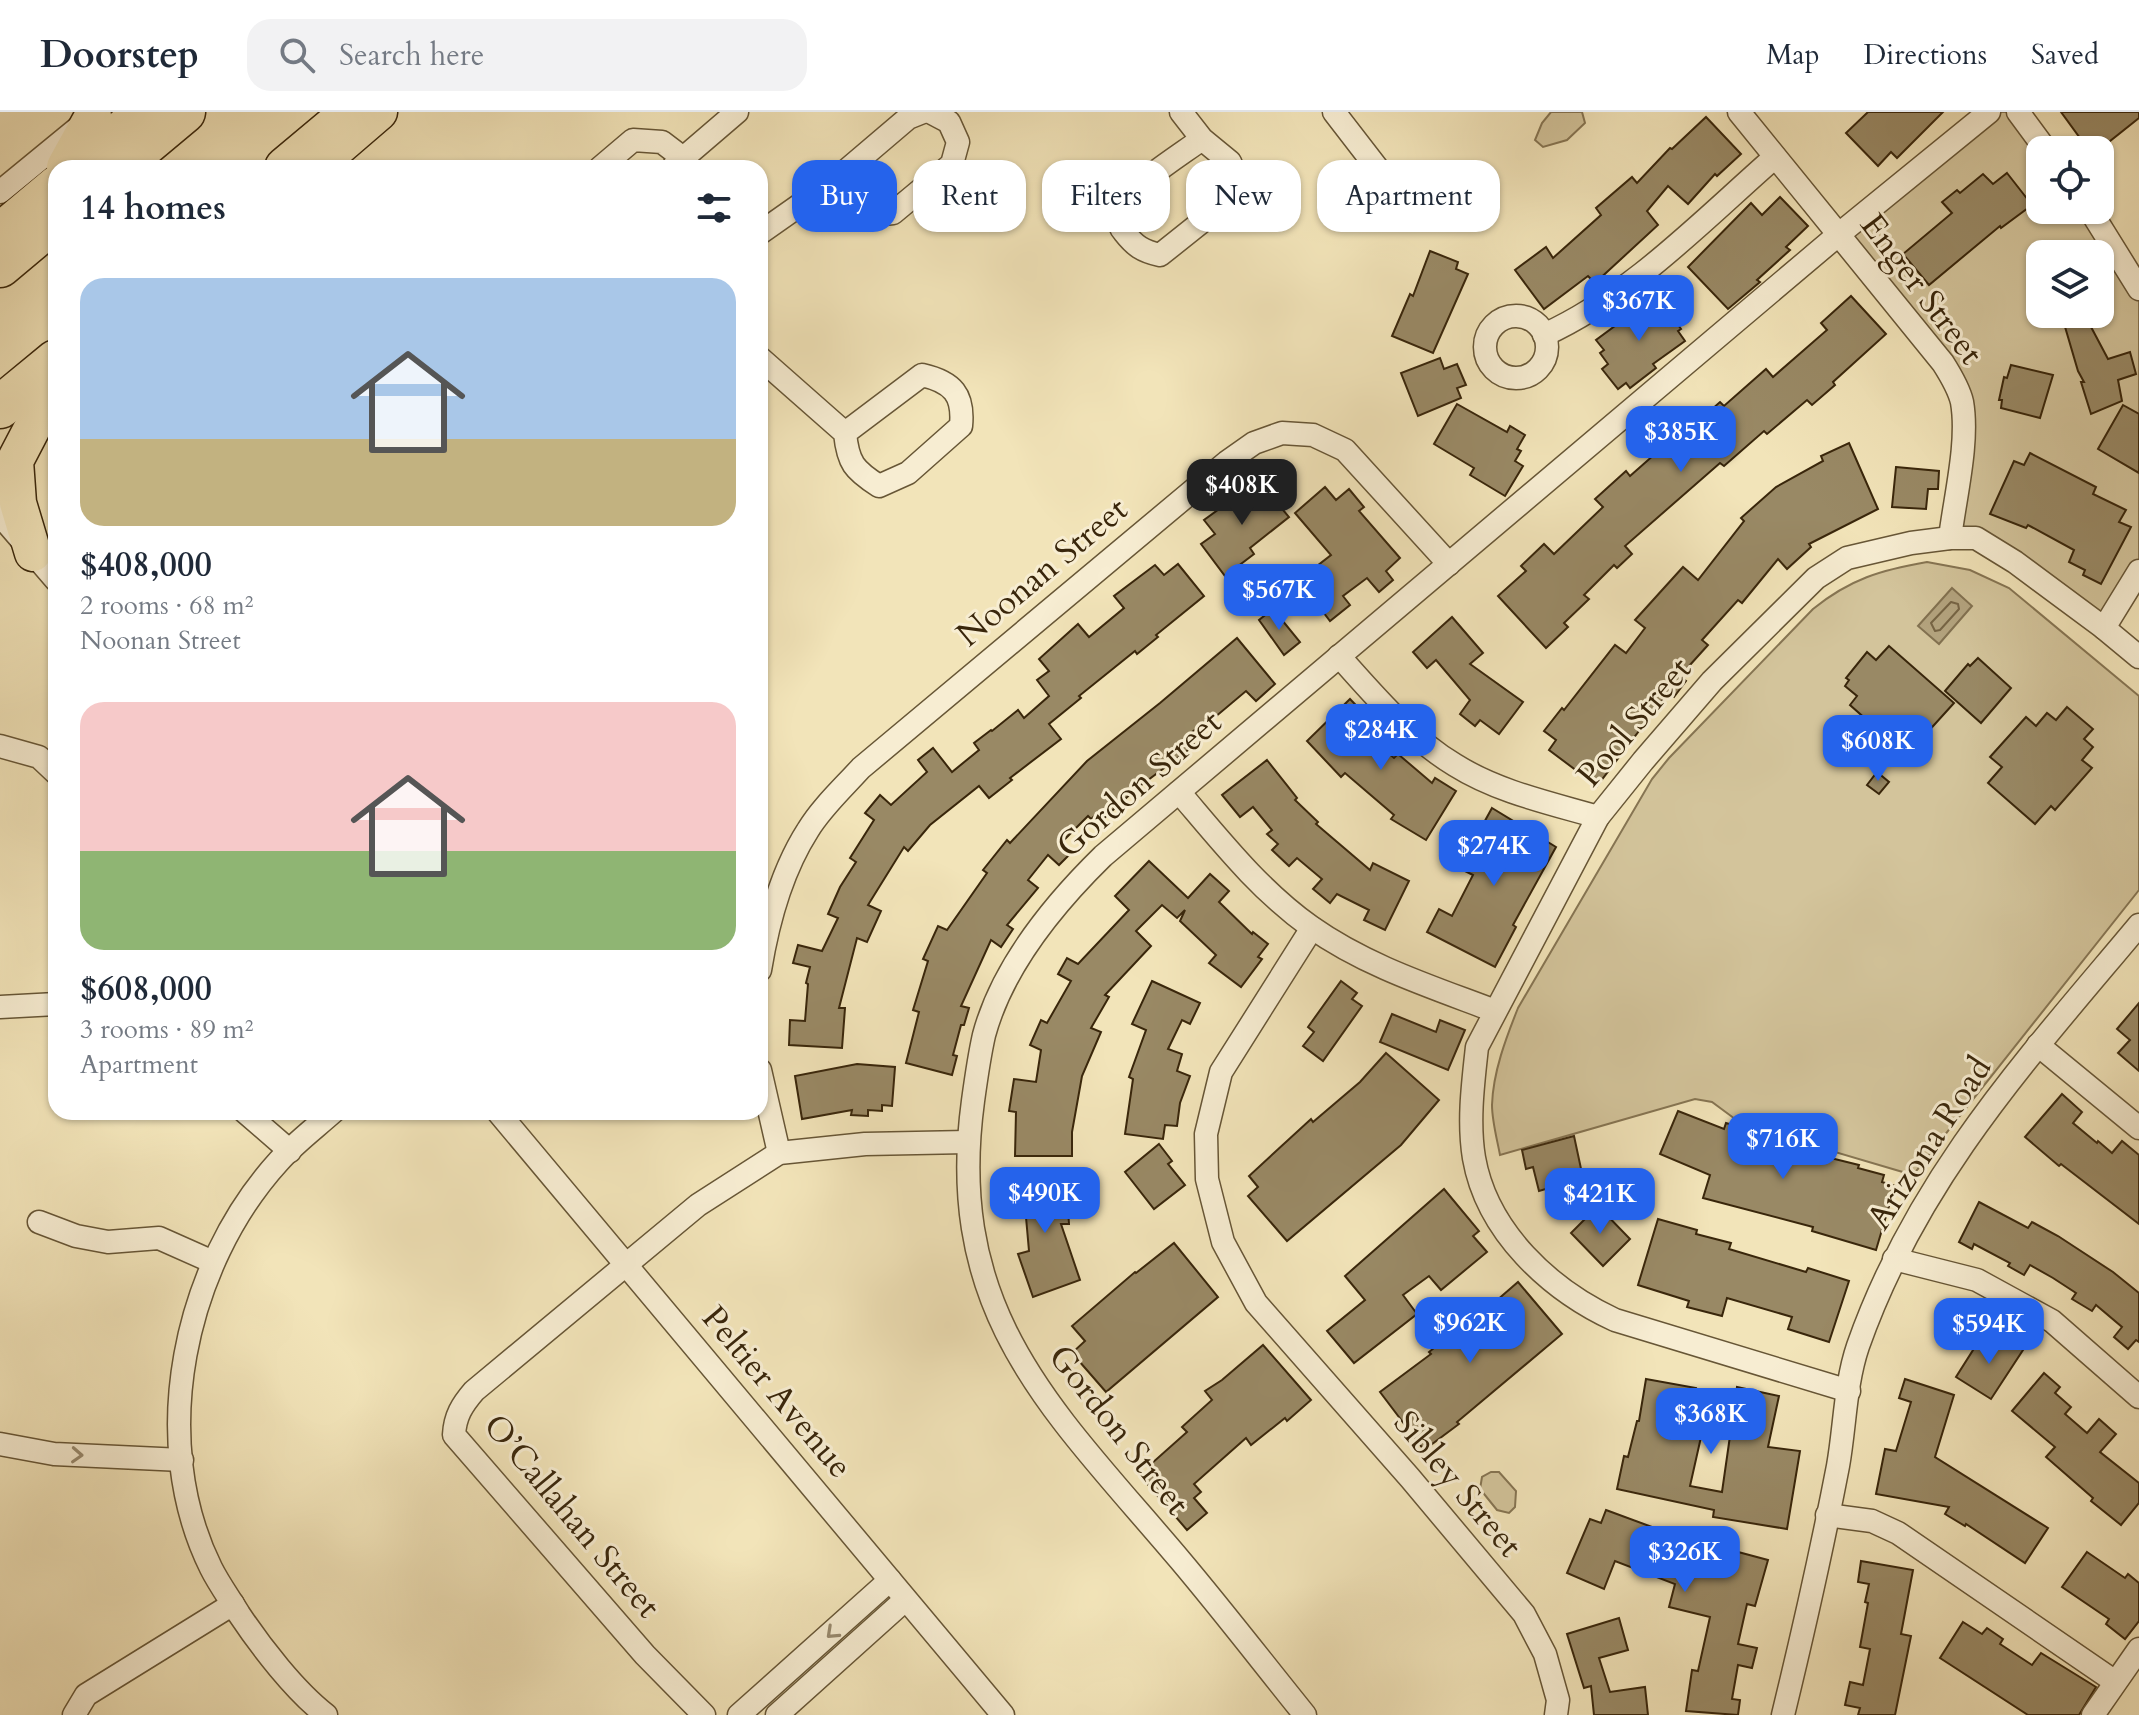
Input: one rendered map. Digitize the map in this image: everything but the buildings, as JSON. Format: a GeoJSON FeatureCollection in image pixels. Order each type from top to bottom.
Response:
{"type":"FeatureCollection","features":[{"type":"Feature","properties":{"kind":"highway"},"geometry":{"type":"LineString","coordinates":[[127,160],[184,112]]}},
{"type":"Feature","properties":{"kind":"highway"},"geometry":{"type":"LineString","coordinates":[[296,160],[353,112]]}},
{"type":"Feature","properties":{"kind":"highway"},"geometry":{"type":"LineString","coordinates":[[0,266],[48,226]]}},
{"type":"Feature","properties":{"kind":"highway"},"geometry":{"type":"LineString","coordinates":[[0,407],[48,383]]}},
{"type":"Feature","properties":{"kind":"main road"},"geometry":{"type":"LineString","coordinates":[[84,160],[141,112]]}},
{"type":"Feature","properties":{"kind":"main road"},"geometry":{"type":"LineString","coordinates":[[322,160],[379,112]]}},
{"type":"Feature","properties":{"kind":"main road"},"geometry":{"type":"LineString","coordinates":[[69,160],[96,114]]}},
{"type":"Feature","properties":{"kind":"main road"},"geometry":{"type":"LineString","coordinates":[[0,231],[48,191]]}},
{"type":"Feature","properties":{"kind":"main road"},"geometry":{"type":"LineString","coordinates":[[0,433],[48,386]]}},
{"type":"Feature","properties":{"kind":"main road"},"geometry":{"type":"LineString","coordinates":[[45,566],[18,503],[15,461],[48,393]]}},
{"type":"Feature","properties":{"kind":"main road"},"geometry":{"type":"LineString","coordinates":[[0,535],[45,566]]}},
{"type":"Feature","properties":{"kind":"street"},"geometry":{"type":"LineString","coordinates":[[681,160],[737,112]]}},
{"type":"Feature","properties":{"kind":"street"},"geometry":{"type":"LineString","coordinates":[[859,160],[908,118],[923,112]]}},
{"type":"Feature","properties":{"kind":"street"},"geometry":{"type":"LineString","coordinates":[[897,210],[952,164],[958,142],[949,122],[930,112]]}},
{"type":"Feature","properties":{"kind":"street"},"geometry":{"type":"LineString","coordinates":[[1181,112],[1202,139],[1230,162],[1238,181],[1229,200],[1160,255],[1143,252],[1119,227],[1118,217],[1124,199],[1202,139]]}},
{"type":"Feature","properties":{"kind":"street"},"geometry":{"type":"LineString","coordinates":[[1334,112],[1371,160]]}},
{"type":"Feature","properties":{"kind":"street","name":"Enger Street"},"geometry":{"type":"LineString","coordinates":[[1739,112],[1943,363],[1962,401],[1964,432],[1950,538]]}},
{"type":"Feature","properties":{"kind":"street","name":"Gordon Street"},"geometry":{"type":"LineString","coordinates":[[1305,1715],[1180,1560],[1070,1434],[1025,1370],[993,1306],[973,1229],[967,1142],[985,1034],[1009,979],[1039,927],[1082,877],[1838,235],[1989,112]]}},
{"type":"Feature","properties":{"kind":"street"},"geometry":{"type":"LineString","coordinates":[[2018,112],[2036,136]]}},
{"type":"Feature","properties":{"kind":"street"},"geometry":{"type":"LineString","coordinates":[[0,192],[96,114]]}},
{"type":"Feature","properties":{"kind":"street"},"geometry":{"type":"LineString","coordinates":[[609,160],[633,140],[662,142],[676,160]]}},
{"type":"Feature","properties":{"kind":"street"},"geometry":{"type":"LineString","coordinates":[[1544,335],[1581,318],[1641,273],[1775,157]]}},
{"type":"Feature","properties":{"kind":"street"},"geometry":{"type":"LineString","coordinates":[[768,227],[792,211]]}},
{"type":"Feature","properties":{"kind":"street"},"geometry":{"type":"LineString","coordinates":[[2099,224],[2139,289]]}},
{"type":"Feature","properties":{"kind":"street"},"geometry":{"type":"LineString","coordinates":[[768,365],[845,433],[848,456],[859,473],[879,486],[908,473],[961,426],[963,407],[951,387],[922,375],[845,433]]}},
{"type":"Feature","properties":{"kind":"street","name":"Noonan Street"},"geometry":{"type":"LineString","coordinates":[[768,921],[784,874],[809,828],[861,768],[1227,462],[1254,443],[1282,433],[1313,435],[1345,450],[1449,564]]}},
{"type":"Feature","properties":{"kind":"street"},"geometry":{"type":"LineString","coordinates":[[0,515],[45,566]]}},
{"type":"Feature","properties":{"kind":"street","name":"Pool Street"},"geometry":{"type":"LineString","coordinates":[[1849,1391],[1615,1320],[1568,1294],[1524,1254],[1492,1208],[1474,1158],[1472,1085],[1477,1047],[1598,817],[1712,681],[1816,578],[1847,558],[1878,549],[1950,538],[1976,538],[2015,562],[2139,657]]}},
{"type":"Feature","properties":{"kind":"street"},"geometry":{"type":"LineString","coordinates":[[2104,628],[2139,571]]}},
{"type":"Feature","properties":{"kind":"street"},"geometry":{"type":"LineString","coordinates":[[1339,656],[1403,723],[1457,767],[1525,796],[1598,817]]}},
{"type":"Feature","properties":{"kind":"street"},"geometry":{"type":"LineString","coordinates":[[0,746],[39,757],[48,765]]}},
{"type":"Feature","properties":{"kind":"street"},"geometry":{"type":"LineString","coordinates":[[1179,792],[1254,878],[1312,928],[1384,968],[1495,1011]]}},
{"type":"Feature","properties":{"kind":"street","name":"Arizona Road"},"geometry":{"type":"LineString","coordinates":[[1783,1715],[1838,1465],[1857,1350],[1894,1259],[1947,1167],[2038,1045],[2139,925]]}},
{"type":"Feature","properties":{"kind":"street","name":"Sibley Street"},"geometry":{"type":"LineString","coordinates":[[1312,928],[1221,1072],[1206,1134],[1207,1179],[1223,1242],[1256,1303],[1410,1478],[1524,1614],[1545,1654],[1558,1700],[1556,1715]]}},
{"type":"Feature","properties":{"kind":"street"},"geometry":{"type":"LineString","coordinates":[[0,1007],[48,1004]]}},
{"type":"Feature","properties":{"kind":"street"},"geometry":{"type":"LineString","coordinates":[[2038,1045],[2139,1128]]}},
{"type":"Feature","properties":{"kind":"street"},"geometry":{"type":"LineString","coordinates":[[768,1105],[779,1153]]}},
{"type":"Feature","properties":{"kind":"street"},"geometry":{"type":"LineString","coordinates":[[254,1120],[290,1151]]}},
{"type":"Feature","properties":{"kind":"street"},"geometry":{"type":"LineString","coordinates":[[324,1120],[278,1162],[237,1218],[213,1262],[184,1354],[179,1397],[182,1460],[189,1504],[211,1567],[259,1644],[326,1715]]}},
{"type":"Feature","properties":{"kind":"street","name":"Peltier Avenue"},"geometry":{"type":"LineString","coordinates":[[505,1120],[1003,1715]]}},
{"type":"Feature","properties":{"kind":"street"},"geometry":{"type":"LineString","coordinates":[[625,1266],[698,1205],[779,1153],[865,1144],[967,1142]]}},
{"type":"Feature","properties":{"kind":"street"},"geometry":{"type":"LineString","coordinates":[[39,1222],[76,1236],[108,1242],[159,1238],[213,1262]]}},
{"type":"Feature","properties":{"kind":"street"},"geometry":{"type":"LineString","coordinates":[[1894,1259],[1977,1280],[2052,1321],[2139,1397]]}},
{"type":"Feature","properties":{"kind":"street","name":"O’Callahan Street"},"geometry":{"type":"LineString","coordinates":[[625,1266],[474,1391],[455,1419],[454,1435],[634,1643],[704,1715]]}},
{"type":"Feature","properties":{"kind":"street"},"geometry":{"type":"LineString","coordinates":[[0,1444],[54,1454],[182,1460]]}},
{"type":"Feature","properties":{"kind":"street"},"geometry":{"type":"LineString","coordinates":[[1827,1515],[1872,1521],[1898,1533],[2114,1681]]}},
{"type":"Feature","properties":{"kind":"street"},"geometry":{"type":"LineString","coordinates":[[739,1715],[890,1580]]}},
{"type":"Feature","properties":{"kind":"street"},"geometry":{"type":"LineString","coordinates":[[777,1715],[905,1600]]}},
{"type":"Feature","properties":{"kind":"street"},"geometry":{"type":"LineString","coordinates":[[74,1715],[86,1695],[233,1604]]}},
{"type":"Feature","properties":{"kind":"street"},"geometry":{"type":"LineString","coordinates":[[2093,1715],[2139,1649]]}},
{"type":"Feature","properties":{"kind":"shaded area"},"geometry":{"type":"Polygon","coordinates":[[[1551,112],[1582,112],[1585,123],[1567,140],[1543,147],[1535,140],[1551,112]]]}},
{"type":"Feature","properties":{"kind":"shaded area"},"geometry":{"type":"Polygon","coordinates":[[[1989,112],[2018,112],[2032,136],[2026,136],[2026,224],[2099,224],[2109,240],[2026,240],[2026,328],[2114,328],[2114,249],[2139,289],[2139,571],[2104,628],[2035,577],[1950,538],[1962,401],[1838,235],[1989,112]]]}},
{"type":"Feature","properties":{"kind":"shaded area"},"geometry":{"type":"Polygon","coordinates":[[[1927,562],[1970,570],[2009,588],[2139,696],[2139,890],[1913,1175],[1828,1150],[1817,1137],[1749,1125],[1712,1102],[1695,1099],[1500,1155],[1493,1117],[1493,1093],[1501,1055],[1518,1008],[1652,779],[1813,609],[1840,590],[1867,577],[1927,562]]]}},
{"type":"Feature","properties":{"kind":"shaded area"},"geometry":{"type":"Polygon","coordinates":[[[1499,1472],[1516,1491],[1515,1507],[1509,1513],[1497,1510],[1480,1489],[1482,1477],[1499,1472]]]}},
{"type":"Feature","properties":{"kind":"water"},"geometry":{"type":"Polygon","coordinates":[[[1952,588],[1972,606],[1939,644],[1918,626],[1952,588]]]}}]}
